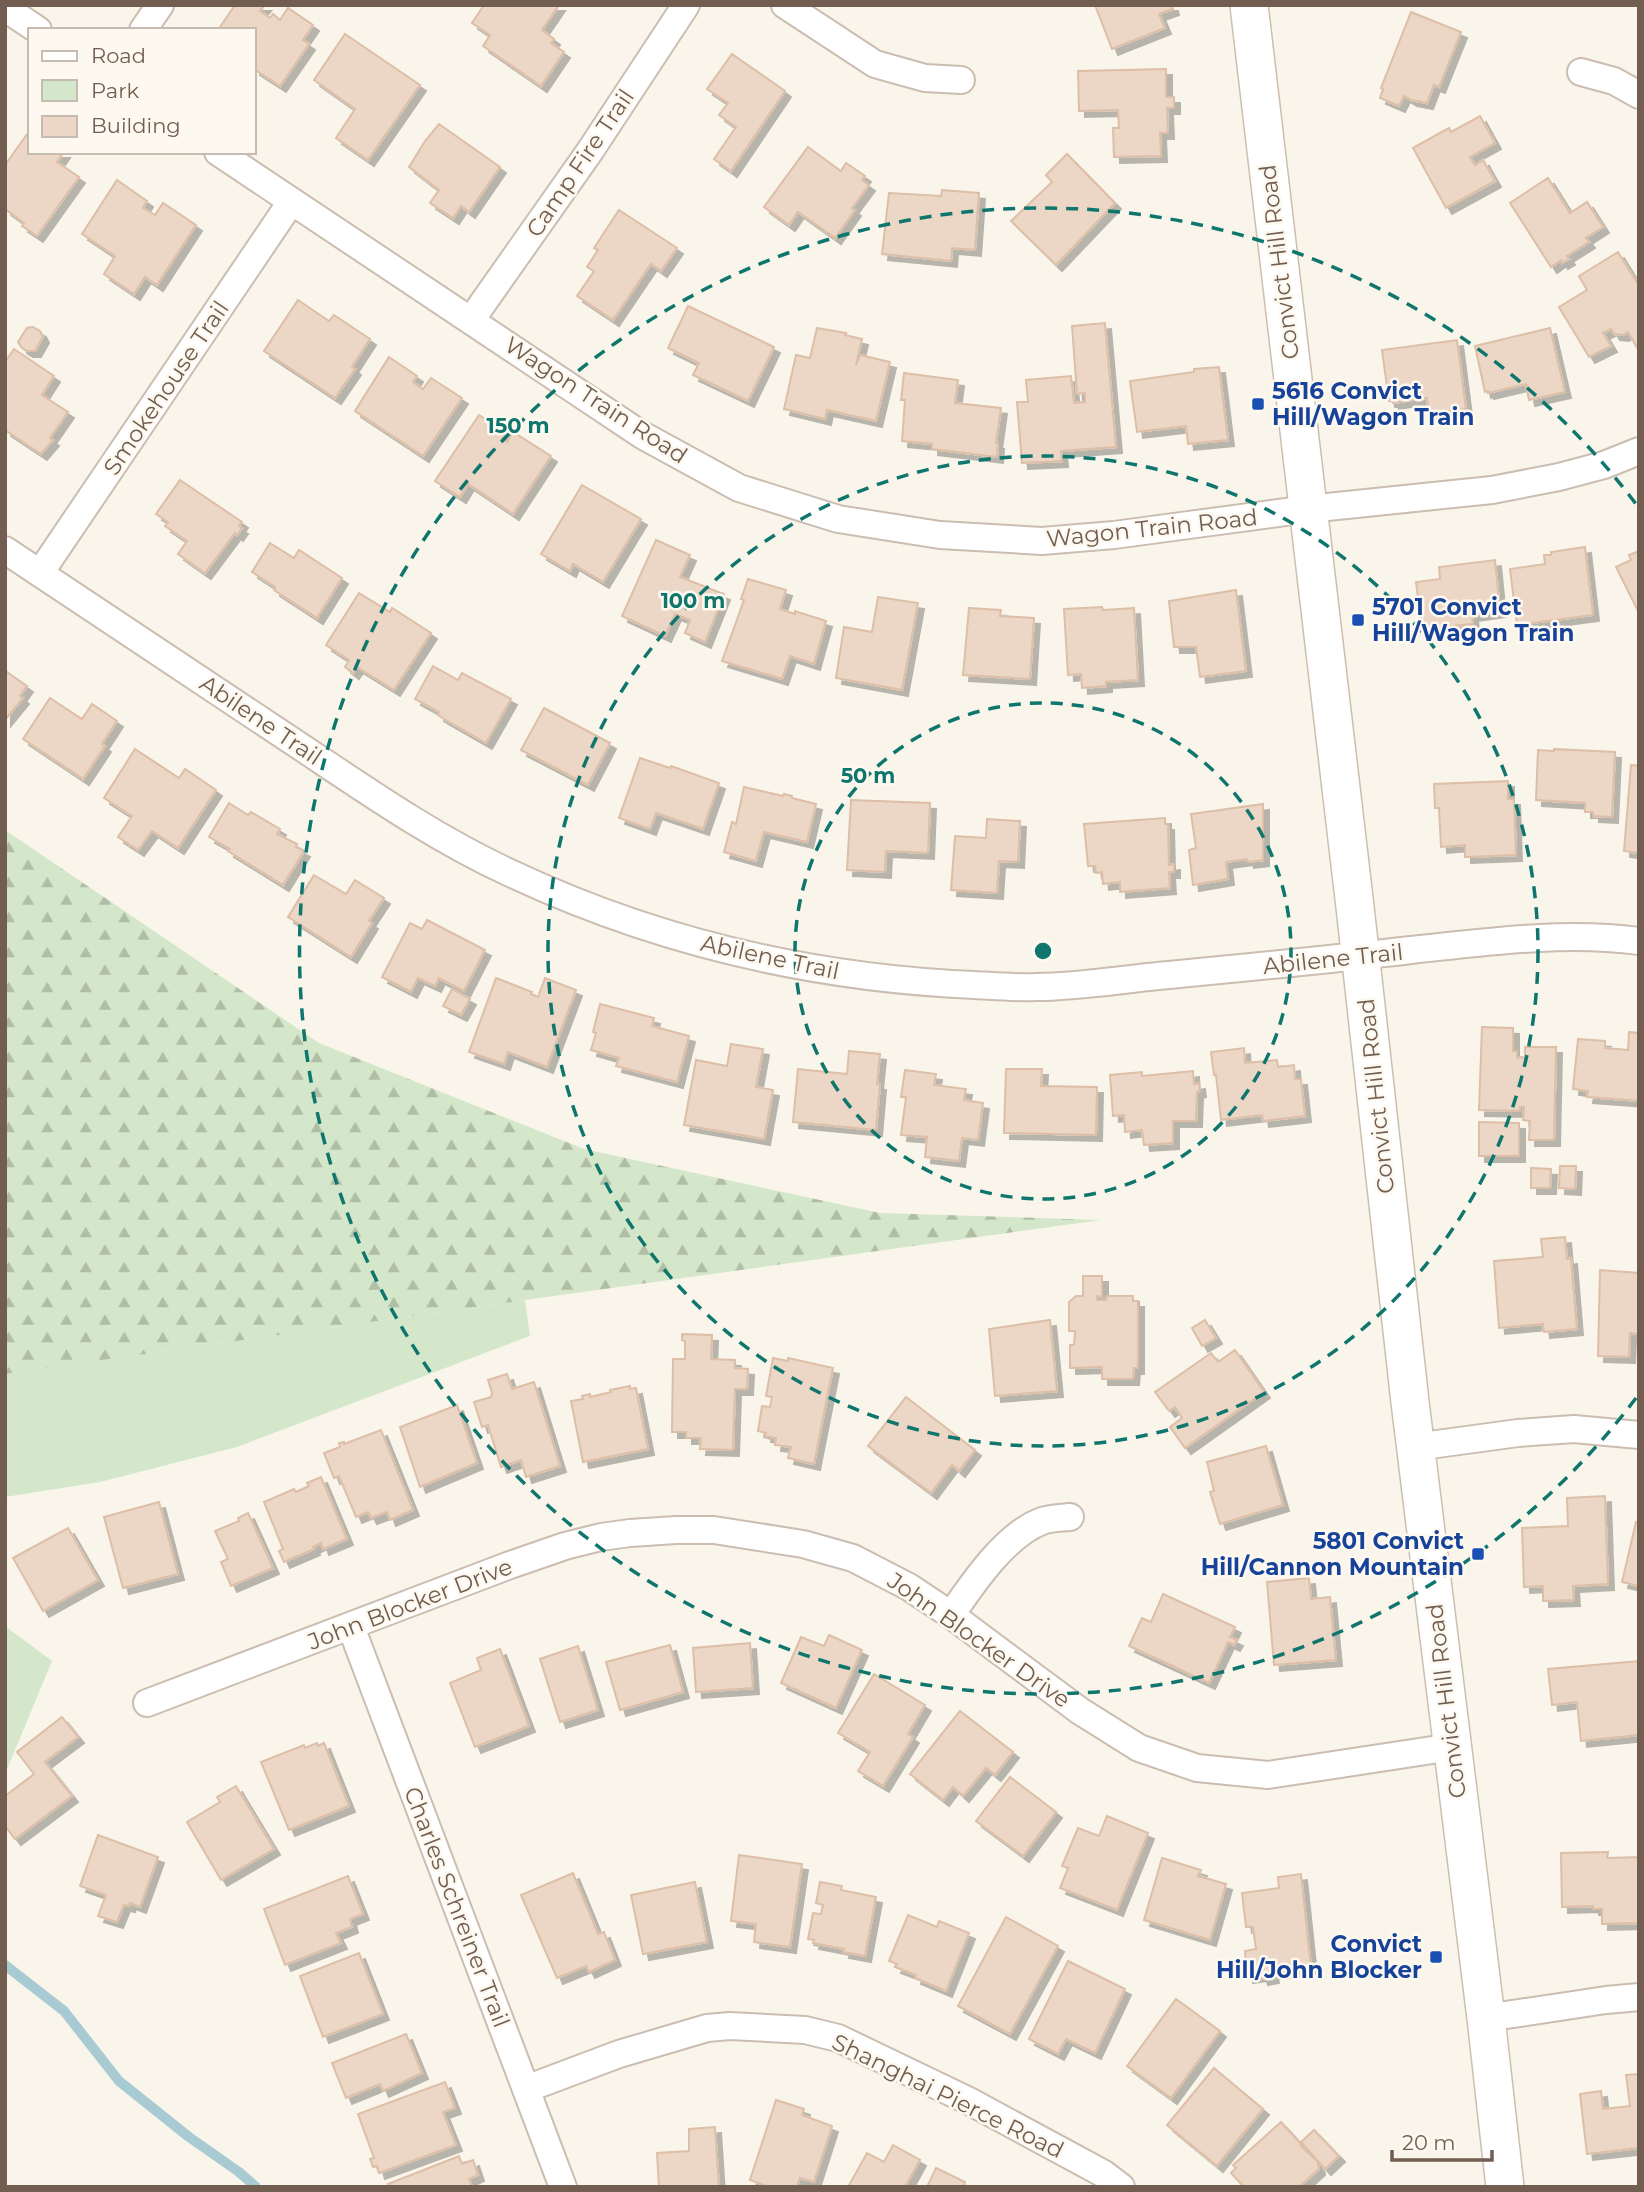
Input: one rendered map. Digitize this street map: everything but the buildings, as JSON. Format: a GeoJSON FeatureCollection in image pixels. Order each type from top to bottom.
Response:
{"type":"FeatureCollection","features":[{"type":"Feature","properties":{"kind":"street"},"geometry":{"type":"LineString","coordinates":[[144,28],[160,5]]}},
{"type":"Feature","properties":{"kind":"street","name":"Camp Fire Trail"},"geometry":{"type":"LineString","coordinates":[[471,320],[590,151],[687,5]]}},
{"type":"Feature","properties":{"kind":"street"},"geometry":{"type":"LineString","coordinates":[[785,5],[875,64],[925,78],[961,80]]}},
{"type":"Feature","properties":{"kind":"street","name":"Convict Hill Road"},"geometry":{"type":"LineString","coordinates":[[1249,5],[1415,1447],[1505,2187]]}},
{"type":"Feature","properties":{"kind":"street"},"geometry":{"type":"LineString","coordinates":[[5,8],[35,28]]}},
{"type":"Feature","properties":{"kind":"street"},"geometry":{"type":"LineString","coordinates":[[1581,72],[1614,81],[1639,95]]}},
{"type":"Feature","properties":{"kind":"street","name":"Wagon Train Road"},"geometry":{"type":"LineString","coordinates":[[221,154],[642,435],[740,488],[838,519],[940,535],[1042,541],[1114,535],[1308,509],[1492,490],[1559,477],[1604,465],[1639,451]]}},
{"type":"Feature","properties":{"kind":"street","name":"Smokehouse Trail"},"geometry":{"type":"LineString","coordinates":[[40,573],[291,202]]}},
{"type":"Feature","properties":{"kind":"street","name":"Abilene Trail"},"geometry":{"type":"LineString","coordinates":[[5,550],[344,775],[453,843],[506,871],[561,895],[623,919],[736,953],[854,975],[944,984],[1037,988],[1507,939],[1604,937],[1639,941]]}},
{"type":"Feature","properties":{"kind":"street"},"geometry":{"type":"LineString","coordinates":[[1415,1447],[1518,1433],[1574,1429],[1639,1435]]}},
{"type":"Feature","properties":{"kind":"street"},"geometry":{"type":"LineString","coordinates":[[951,1615],[999,1553],[1021,1534],[1043,1520],[1070,1517]]}},
{"type":"Feature","properties":{"kind":"street","name":"John Blocker Drive"},"geometry":{"type":"LineString","coordinates":[[147,1703],[565,1546],[601,1537],[676,1530],[714,1530],[803,1544],[853,1558],[909,1587],[951,1615],[1080,1711],[1129,1742],[1197,1768],[1268,1775],[1452,1747]]}},
{"type":"Feature","properties":{"kind":"street","name":"Charles Schreiner Trail"},"geometry":{"type":"LineString","coordinates":[[351,1627],[563,2187]]}},
{"type":"Feature","properties":{"kind":"street"},"geometry":{"type":"LineString","coordinates":[[1486,2018],[1639,1997]]}},
{"type":"Feature","properties":{"kind":"street","name":"Shanghai Pierce Road"},"geometry":{"type":"LineString","coordinates":[[526,2089],[619,2054],[706,2028],[730,2026],[805,2030],[838,2038],[969,2101],[1104,2174],[1121,2187]]}},
{"type":"Feature","properties":{"kind":"green space"},"geometry":{"type":"Polygon","coordinates":[[[5,830],[319,1043],[584,1149],[880,1213],[1101,1220],[5,1374],[5,830]]]}},
{"type":"Feature","properties":{"kind":"green space"},"geometry":{"type":"Polygon","coordinates":[[[525,1300],[530,1336],[237,1447],[100,1482],[5,1497],[5,1374],[525,1300]]]}},
{"type":"Feature","properties":{"kind":"green space"},"geometry":{"type":"Polygon","coordinates":[[[5,1626],[52,1661],[5,1774],[5,1626]]]}},
{"type":"Feature","properties":{"kind":"waterway"},"geometry":{"type":"LineString","coordinates":[[5,1965],[64,2011],[119,2081],[256,2187]]}},
{"type":"Feature","properties":{"kind":"place","name":"5616 Convict Hill/Wagon Train"},"geometry":{"type":"Point","coordinates":[1258,404]}},
{"type":"Feature","properties":{"kind":"place","name":"5701 Convict Hill/Wagon Train"},"geometry":{"type":"Point","coordinates":[1358,620]}},
{"type":"Feature","properties":{"kind":"place","name":"5801 Convict Hill/Cannon Mountain"},"geometry":{"type":"Point","coordinates":[1478,1554]}},
{"type":"Feature","properties":{"kind":"place","name":"Convict Hill/John Blocker"},"geometry":{"type":"Point","coordinates":[1436,1957]}}]}
